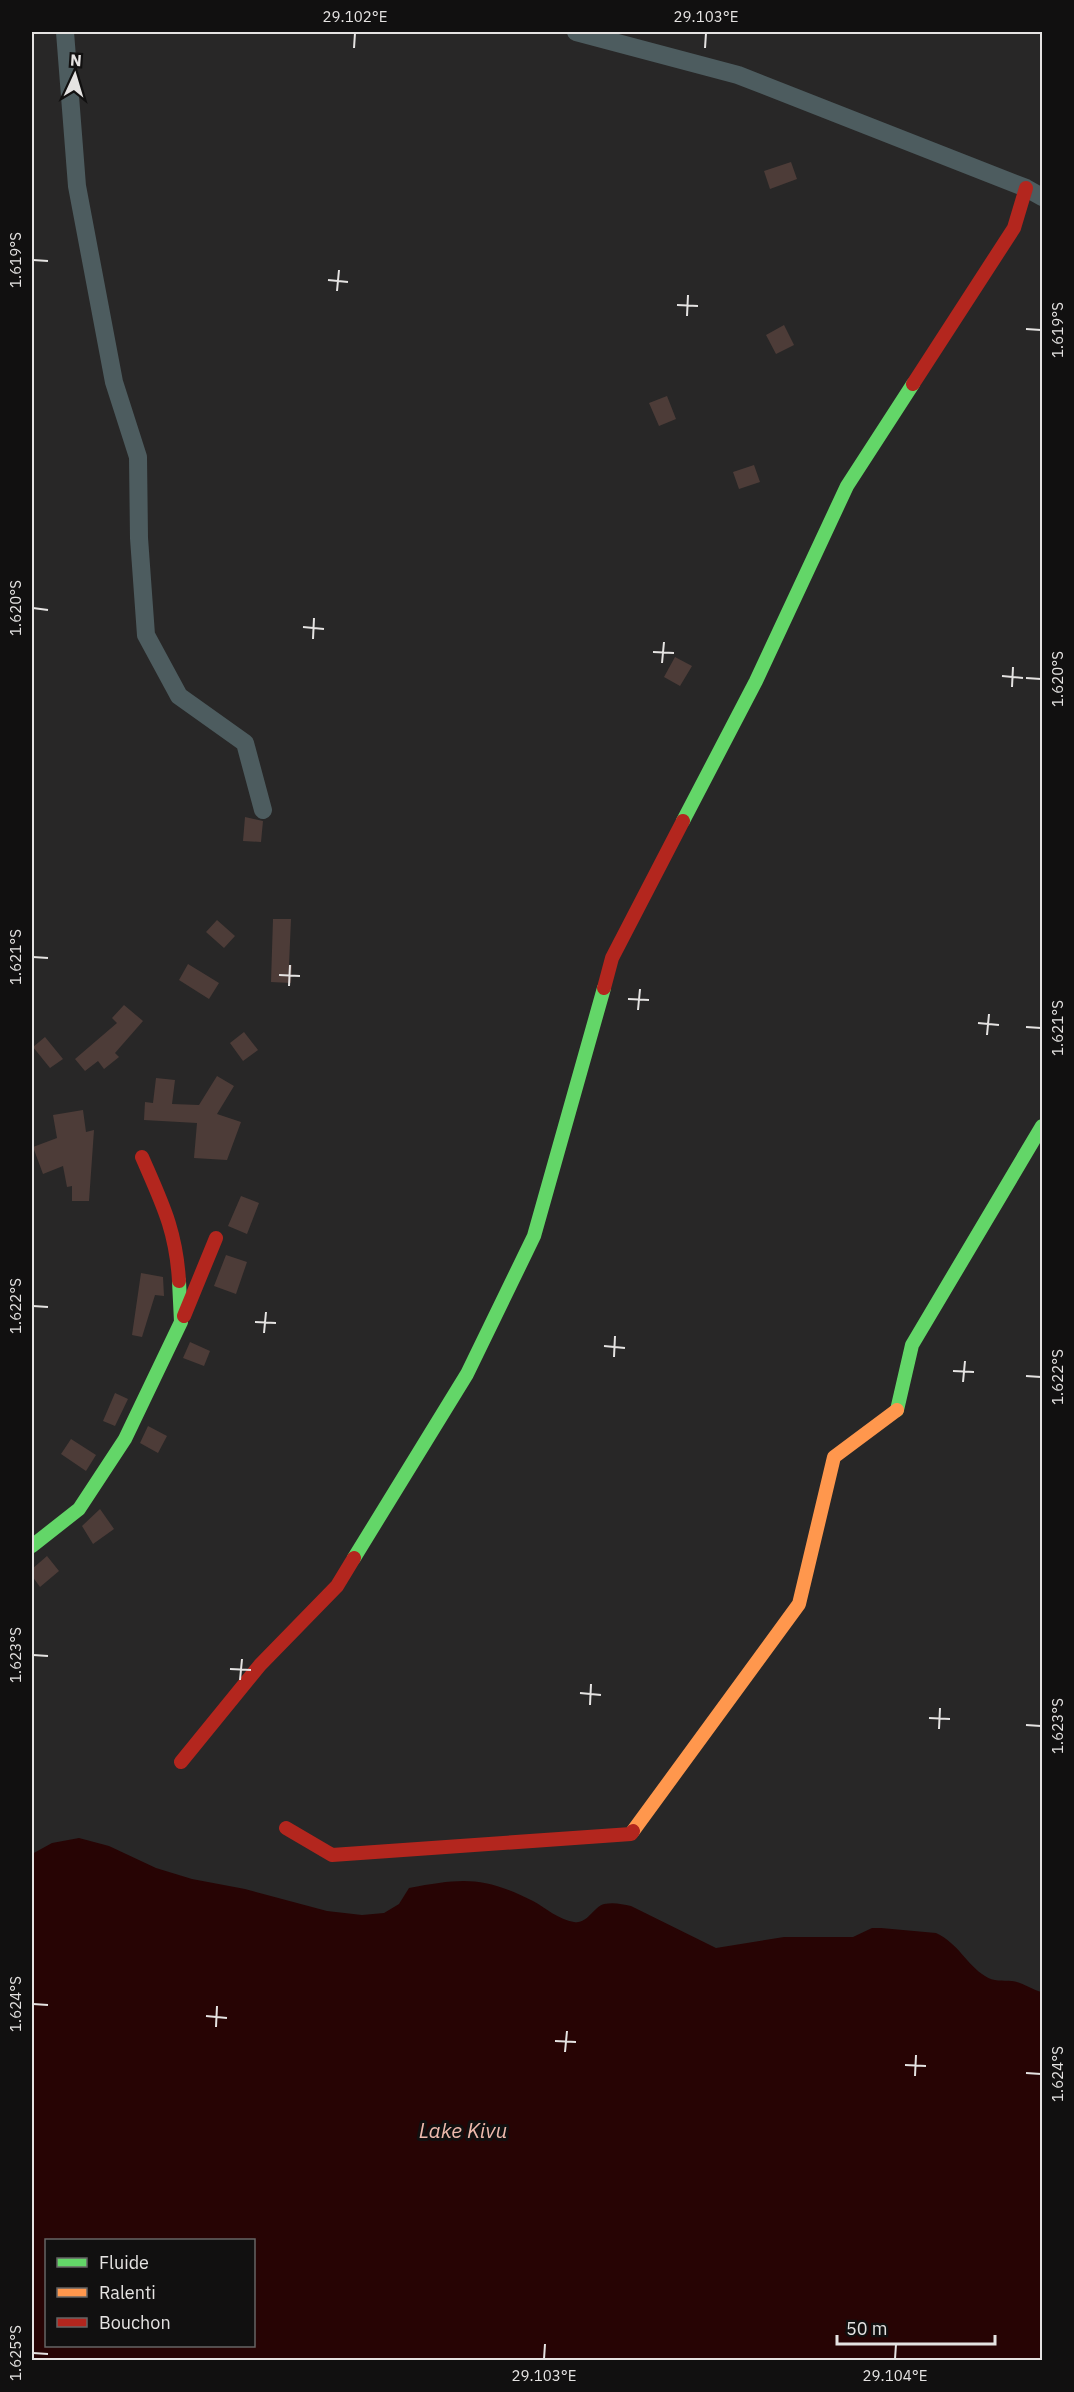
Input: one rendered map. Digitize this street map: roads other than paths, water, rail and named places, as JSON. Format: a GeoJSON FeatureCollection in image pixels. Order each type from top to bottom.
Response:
{"type":"FeatureCollection","features":[{"type":"Feature","properties":{"kind":"street"},"geometry":{"type":"LineString","coordinates":[[65,32],[77,186],[114,382],[138,457],[139,538],[146,635],[179,696],[245,743],[263,810]]}},
{"type":"Feature","properties":{"kind":"street"},"geometry":{"type":"LineString","coordinates":[[576,32],[738,75],[1026,188],[1042,197]]}},
{"type":"Feature","properties":{"kind":"street"},"geometry":{"type":"LineString","coordinates":[[181,1762],[260,1665],[337,1586],[467,1374],[534,1236],[612,958],[756,681],[847,486],[1014,228],[1026,188]]}},
{"type":"Feature","properties":{"kind":"street"},"geometry":{"type":"LineString","coordinates":[[286,1828],[333,1855],[631,1834],[799,1604],[834,1458],[898,1409],[912,1345],[1042,1126]]}},
{"type":"Feature","properties":{"kind":"street"},"geometry":{"type":"LineString","coordinates":[[142,1157],[168,1215],[177,1254],[181,1322]]}},
{"type":"Feature","properties":{"kind":"street"},"geometry":{"type":"LineString","coordinates":[[32,1546],[79,1509],[125,1439],[181,1322],[216,1238]]}},
{"type":"Feature","properties":{"kind":"water","name":"Lake Kivu"},"geometry":{"type":"Polygon","coordinates":[[[79,1838],[109,1846],[156,1868],[192,1879],[245,1889],[327,1911],[362,1915],[384,1913],[399,1904],[409,1888],[444,1882],[473,1881],[516,1893],[574,1922],[583,1921],[604,1904],[615,1903],[631,1906],[716,1948],[784,1937],[853,1937],[872,1928],[936,1933],[944,1937],[988,1978],[1016,1982],[1042,1992],[1042,2360],[32,2360],[32,1854],[52,1843],[79,1838]]]}}]}
